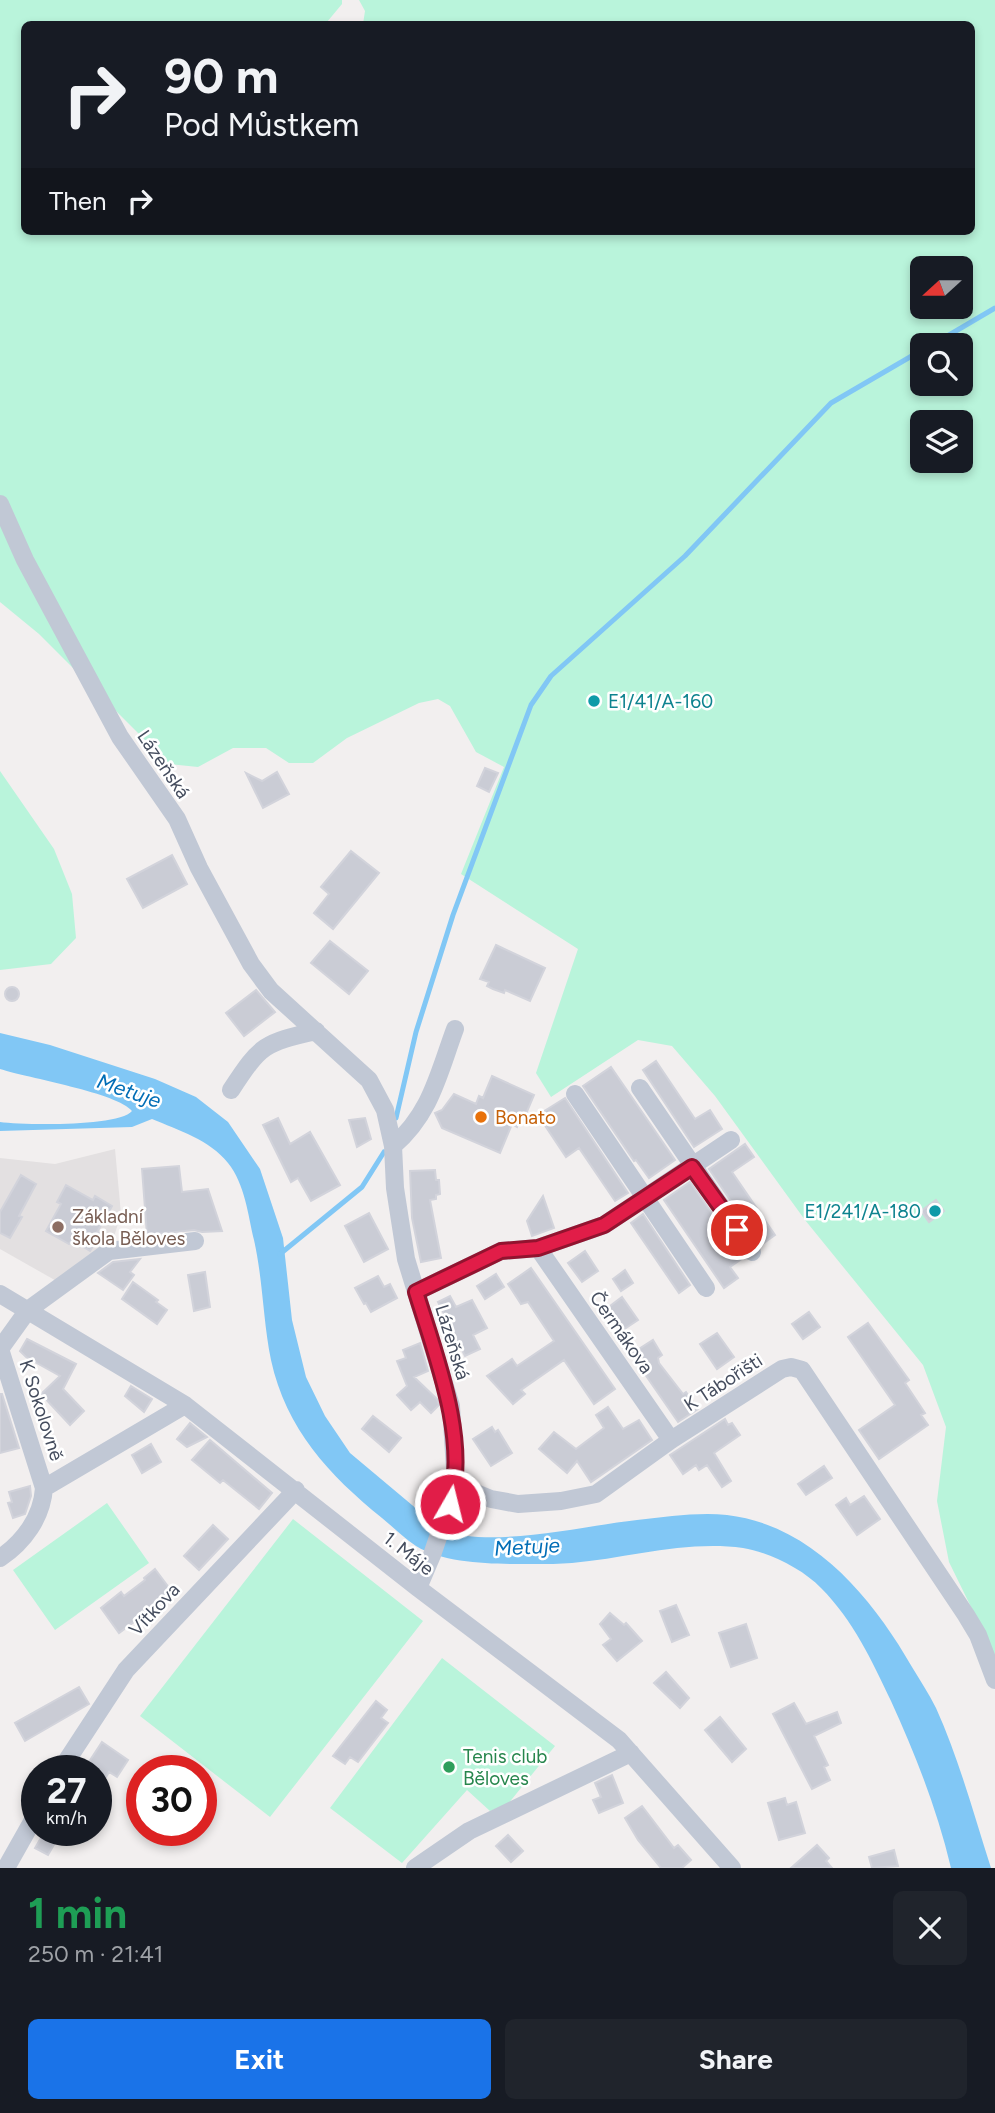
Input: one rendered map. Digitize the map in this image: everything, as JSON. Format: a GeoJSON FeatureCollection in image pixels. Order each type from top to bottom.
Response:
{"type":"FeatureCollection","features":[{"type":"Feature","properties":{"kind":"street","name":"Lázeňská"},"geometry":{"type":"LineString","coordinates":[[0,504],[26,560],[120,737],[177,819],[205,879],[251,964],[271,991],[369,1080],[385,1110],[393,1146],[395,1188],[406,1259],[451,1406],[456,1485],[418,1588]]}},
{"type":"Feature","properties":{"kind":"street"},"geometry":{"type":"LineString","coordinates":[[393,1146],[411,1130],[427,1105],[454,1028]]}},
{"type":"Feature","properties":{"kind":"street"},"geometry":{"type":"LineString","coordinates":[[231,1090],[261,1049],[273,1041],[316,1031]]}},
{"type":"Feature","properties":{"kind":"street"},"geometry":{"type":"LineString","coordinates":[[639,1088],[752,1251]]}},
{"type":"Feature","properties":{"kind":"street"},"geometry":{"type":"LineString","coordinates":[[575,1094],[706,1288]]}},
{"type":"Feature","properties":{"kind":"street"},"geometry":{"type":"LineString","coordinates":[[416,1292],[501,1251],[538,1248],[604,1225],[731,1140]]}},
{"type":"Feature","properties":{"kind":"street"},"geometry":{"type":"LineString","coordinates":[[27,1310],[109,1251],[195,1241]]}},
{"type":"Feature","properties":{"kind":"street","name":"Čermákova"},"geometry":{"type":"LineString","coordinates":[[538,1248],[671,1440]]}},
{"type":"Feature","properties":{"kind":"street","name":"1. Máje"},"geometry":{"type":"LineString","coordinates":[[0,1294],[186,1405],[418,1588],[608,1732],[631,1753],[732,1868]]}},
{"type":"Feature","properties":{"kind":"street","name":"K Sokolovně"},"geometry":{"type":"LineString","coordinates":[[0,1558],[34,1525],[43,1502],[44,1488],[1,1349],[27,1310]]}},
{"type":"Feature","properties":{"kind":"street","name":"K Tábořišti"},"geometry":{"type":"LineString","coordinates":[[456,1485],[491,1499],[518,1504],[561,1501],[596,1494],[671,1440],[782,1369],[791,1367],[802,1370],[978,1635],[995,1680]]}},
{"type":"Feature","properties":{"kind":"street","name":"K Sokolovně"},"geometry":{"type":"LineString","coordinates":[[44,1488],[186,1405]]}},
{"type":"Feature","properties":{"kind":"street","name":"Vítkova"},"geometry":{"type":"LineString","coordinates":[[70,1755],[126,1670],[296,1490]]}},
{"type":"Feature","properties":{"kind":"street"},"geometry":{"type":"LineString","coordinates":[[415,1868],[469,1830],[631,1753]]}},
{"type":"Feature","properties":{"kind":"street"},"geometry":{"type":"LineString","coordinates":[[6,1868],[21,1841]]}},
{"type":"Feature","properties":{"kind":"shaded area","name":"Základní škola Běloves"},"geometry":{"type":"Polygon","coordinates":[[[115,1149],[121,1214],[113,1240],[79,1262],[60,1283],[0,1249],[0,1158],[55,1164],[115,1149]]]}},
{"type":"Feature","properties":{"kind":"green space"},"geometry":{"type":"Polygon","coordinates":[[[0,0],[342,0],[342,4],[328,21],[21,21],[21,235],[975,235],[975,21],[363,21],[365,11],[359,0],[995,0],[995,1656],[949,1562],[937,1501],[946,1427],[923,1365],[805,1220],[715,1096],[672,1046],[638,1040],[551,1097],[536,1073],[578,949],[461,874],[504,767],[476,752],[450,706],[438,699],[419,703],[347,738],[313,763],[289,763],[266,748],[233,748],[198,767],[169,764],[39,634],[0,602],[0,0]]]}},
{"type":"Feature","properties":{"kind":"green space"},"geometry":{"type":"Polygon","coordinates":[[[0,771],[54,849],[72,894],[76,938],[51,964],[0,970],[0,771]]]}},
{"type":"Feature","properties":{"kind":"green space"},"geometry":{"type":"Polygon","coordinates":[[[107,1503],[149,1563],[55,1630],[13,1570],[107,1503]]]}},
{"type":"Feature","properties":{"kind":"green space"},"geometry":{"type":"Polygon","coordinates":[[[293,1519],[423,1621],[270,1817],[217,1776],[217,1755],[190,1755],[140,1716],[293,1519]]]}},
{"type":"Feature","properties":{"kind":"green space","name":"Tenis club Běloves"},"geometry":{"type":"Polygon","coordinates":[[[442,1658],[555,1746],[508,1804],[490,1811],[467,1790],[402,1863],[330,1808],[442,1658]]]}},
{"type":"Feature","properties":{"kind":"water","name":"Metuje"},"geometry":{"type":"Polygon","coordinates":[[[0,1033],[50,1045],[155,1079],[196,1097],[228,1122],[260,1169],[283,1238],[292,1320],[306,1377],[325,1416],[350,1453],[443,1531],[464,1536],[513,1537],[671,1516],[727,1515],[758,1522],[786,1533],[836,1568],[878,1615],[936,1708],[959,1767],[991,1868],[951,1868],[917,1762],[869,1656],[832,1600],[814,1581],[795,1568],[753,1550],[722,1546],[679,1548],[567,1563],[474,1562],[429,1552],[403,1536],[344,1485],[312,1449],[287,1408],[271,1360],[248,1210],[238,1180],[228,1163],[203,1142],[152,1119],[132,1127],[0,1131],[0,1122],[91,1122],[124,1116],[132,1111],[123,1104],[91,1092],[0,1069],[0,1033]]]}},
{"type":"Feature","properties":{"kind":"building"},"geometry":{"type":"Polygon","coordinates":[[[485,768],[498,773],[489,792],[477,786],[485,768]]]}},
{"type":"Feature","properties":{"kind":"building"},"geometry":{"type":"Polygon","coordinates":[[[277,772],[289,794],[263,808],[246,773],[262,781],[277,772]]]}},
{"type":"Feature","properties":{"kind":"building"},"geometry":{"type":"Polygon","coordinates":[[[351,851],[379,873],[333,929],[314,913],[329,894],[321,887],[351,851]]]}},
{"type":"Feature","properties":{"kind":"building"},"geometry":{"type":"Polygon","coordinates":[[[172,855],[187,884],[143,908],[127,879],[172,855]]]}},
{"type":"Feature","properties":{"kind":"building"},"geometry":{"type":"Polygon","coordinates":[[[330,941],[368,971],[349,994],[311,963],[330,941]]]}},
{"type":"Feature","properties":{"kind":"building"},"geometry":{"type":"Polygon","coordinates":[[[496,945],[545,968],[530,1001],[505,990],[504,993],[493,989],[487,986],[489,982],[480,979],[496,945]]]}},
{"type":"Feature","properties":{"kind":"building"},"geometry":{"type":"Polygon","coordinates":[[[9,987],[15,987],[19,994],[15,1001],[9,1001],[5,997],[5,991],[9,987]]]}},
{"type":"Feature","properties":{"kind":"building"},"geometry":{"type":"Polygon","coordinates":[[[256,990],[275,1012],[244,1036],[226,1013],[256,990]]]}},
{"type":"Feature","properties":{"kind":"building"},"geometry":{"type":"Polygon","coordinates":[[[656,1061],[695,1119],[710,1110],[722,1129],[694,1147],[643,1070],[656,1061]]]}},
{"type":"Feature","properties":{"kind":"building"},"geometry":{"type":"Polygon","coordinates":[[[611,1067],[675,1160],[649,1178],[636,1160],[634,1161],[583,1086],[611,1067]]]}},
{"type":"Feature","properties":{"kind":"building","name":"Bonato"},"geometry":{"type":"Polygon","coordinates":[[[492,1076],[534,1095],[523,1121],[520,1120],[517,1127],[512,1124],[500,1153],[442,1128],[435,1113],[442,1110],[454,1094],[476,1104],[479,1096],[483,1098],[492,1076]]]}},
{"type":"Feature","properties":{"kind":"building"},"geometry":{"type":"Polygon","coordinates":[[[565,1098],[628,1193],[615,1201],[579,1148],[566,1157],[538,1115],[565,1098]]]}},
{"type":"Feature","properties":{"kind":"building"},"geometry":{"type":"Polygon","coordinates":[[[278,1118],[290,1144],[310,1132],[340,1185],[311,1201],[298,1178],[291,1182],[263,1125],[278,1118]]]}},
{"type":"Feature","properties":{"kind":"building"},"geometry":{"type":"Polygon","coordinates":[[[365,1118],[371,1139],[357,1147],[349,1120],[365,1118]]]}},
{"type":"Feature","properties":{"kind":"building"},"geometry":{"type":"Polygon","coordinates":[[[745,1144],[754,1157],[732,1172],[775,1235],[761,1245],[709,1169],[745,1144]]]}},
{"type":"Feature","properties":{"kind":"building"},"geometry":{"type":"Polygon","coordinates":[[[179,1166],[182,1192],[208,1189],[222,1231],[194,1230],[147,1235],[142,1169],[179,1166]]]}},
{"type":"Feature","properties":{"kind":"building"},"geometry":{"type":"Polygon","coordinates":[[[435,1170],[440,1194],[436,1195],[436,1199],[430,1200],[441,1258],[421,1262],[412,1218],[410,1171],[435,1170]]]}},
{"type":"Feature","properties":{"kind":"building"},"geometry":{"type":"Polygon","coordinates":[[[21,1175],[36,1184],[10,1238],[0,1233],[0,1212],[21,1175]]]}},
{"type":"Feature","properties":{"kind":"building"},"geometry":{"type":"Polygon","coordinates":[[[690,1182],[743,1258],[730,1267],[738,1278],[724,1288],[664,1200],[690,1182]]]}},
{"type":"Feature","properties":{"kind":"building"},"geometry":{"type":"Polygon","coordinates":[[[66,1185],[93,1200],[95,1196],[112,1206],[97,1232],[101,1234],[90,1251],[72,1240],[69,1244],[46,1231],[61,1204],[57,1202],[66,1185]]]}},
{"type":"Feature","properties":{"kind":"building"},"geometry":{"type":"Polygon","coordinates":[[[543,1196],[554,1228],[532,1236],[527,1221],[543,1196]]]}},
{"type":"Feature","properties":{"kind":"building"},"geometry":{"type":"Polygon","coordinates":[[[936,1200],[944,1211],[929,1222],[921,1211],[936,1200]]]}},
{"type":"Feature","properties":{"kind":"building"},"geometry":{"type":"Polygon","coordinates":[[[369,1213],[388,1249],[364,1262],[345,1226],[369,1213]]]}},
{"type":"Feature","properties":{"kind":"building"},"geometry":{"type":"Polygon","coordinates":[[[643,1214],[690,1285],[679,1293],[631,1223],[643,1214]]]}},
{"type":"Feature","properties":{"kind":"building"},"geometry":{"type":"Polygon","coordinates":[[[585,1251],[598,1271],[582,1282],[568,1263],[585,1251]]]}},
{"type":"Feature","properties":{"kind":"building"},"geometry":{"type":"Polygon","coordinates":[[[140,1259],[130,1272],[134,1275],[123,1290],[98,1273],[113,1262],[140,1259]]]}},
{"type":"Feature","properties":{"kind":"building"},"geometry":{"type":"Polygon","coordinates":[[[531,1268],[615,1389],[594,1404],[564,1360],[521,1390],[525,1394],[513,1404],[487,1376],[512,1359],[517,1366],[554,1341],[528,1302],[521,1304],[508,1284],[531,1268]]]}},
{"type":"Feature","properties":{"kind":"building"},"geometry":{"type":"Polygon","coordinates":[[[625,1270],[633,1283],[621,1291],[613,1279],[625,1270]]]}},
{"type":"Feature","properties":{"kind":"building"},"geometry":{"type":"Polygon","coordinates":[[[205,1272],[210,1307],[194,1311],[188,1275],[205,1272]]]}},
{"type":"Feature","properties":{"kind":"building"},"geometry":{"type":"Polygon","coordinates":[[[496,1274],[504,1287],[485,1299],[477,1286],[496,1274]]]}},
{"type":"Feature","properties":{"kind":"building"},"geometry":{"type":"Polygon","coordinates":[[[378,1276],[384,1287],[390,1284],[397,1298],[371,1312],[355,1288],[378,1276]]]}},
{"type":"Feature","properties":{"kind":"building"},"geometry":{"type":"Polygon","coordinates":[[[133,1282],[167,1310],[157,1324],[122,1299],[133,1282]]]}},
{"type":"Feature","properties":{"kind":"building"},"geometry":{"type":"Polygon","coordinates":[[[450,1296],[456,1307],[472,1300],[487,1328],[473,1335],[480,1349],[465,1356],[438,1302],[450,1296]]]}},
{"type":"Feature","properties":{"kind":"building"},"geometry":{"type":"Polygon","coordinates":[[[622,1297],[638,1320],[617,1334],[604,1316],[608,1313],[606,1309],[622,1297]]]}},
{"type":"Feature","properties":{"kind":"building"},"geometry":{"type":"Polygon","coordinates":[[[809,1312],[820,1327],[803,1339],[792,1324],[809,1312]]]}},
{"type":"Feature","properties":{"kind":"building"},"geometry":{"type":"Polygon","coordinates":[[[868,1323],[909,1380],[905,1383],[925,1413],[921,1415],[928,1425],[879,1459],[859,1430],[895,1405],[848,1337],[868,1323]]]}},
{"type":"Feature","properties":{"kind":"building"},"geometry":{"type":"Polygon","coordinates":[[[717,1333],[734,1357],[717,1369],[700,1344],[717,1333]]]}},
{"type":"Feature","properties":{"kind":"building"},"geometry":{"type":"Polygon","coordinates":[[[27,1339],[76,1364],[63,1389],[84,1411],[70,1425],[41,1394],[60,1376],[20,1351],[27,1339]]]}},
{"type":"Feature","properties":{"kind":"building"},"geometry":{"type":"Polygon","coordinates":[[[653,1340],[662,1355],[658,1358],[659,1363],[698,1409],[678,1422],[631,1354],[653,1340]]]}},
{"type":"Feature","properties":{"kind":"building"},"geometry":{"type":"Polygon","coordinates":[[[420,1343],[428,1371],[414,1377],[437,1399],[439,1405],[431,1413],[420,1402],[411,1410],[397,1395],[407,1386],[397,1361],[406,1358],[403,1350],[420,1343]]]}},
{"type":"Feature","properties":{"kind":"building"},"geometry":{"type":"Polygon","coordinates":[[[131,1386],[152,1399],[144,1412],[125,1396],[131,1386]]]}},
{"type":"Feature","properties":{"kind":"building"},"geometry":{"type":"Polygon","coordinates":[[[0,1394],[19,1448],[0,1453],[0,1394]]]}},
{"type":"Feature","properties":{"kind":"building"},"geometry":{"type":"Polygon","coordinates":[[[608,1407],[623,1429],[639,1420],[652,1440],[591,1482],[577,1461],[567,1473],[539,1449],[554,1432],[576,1449],[604,1428],[596,1415],[608,1407]]]}},
{"type":"Feature","properties":{"kind":"building"},"geometry":{"type":"Polygon","coordinates":[[[373,1416],[401,1438],[389,1452],[362,1429],[373,1416]]]}},
{"type":"Feature","properties":{"kind":"building"},"geometry":{"type":"Polygon","coordinates":[[[725,1419],[728,1425],[732,1423],[740,1435],[714,1453],[731,1481],[722,1487],[707,1465],[699,1470],[696,1465],[683,1474],[670,1455],[725,1419]]]}},
{"type":"Feature","properties":{"kind":"building"},"geometry":{"type":"Polygon","coordinates":[[[190,1423],[207,1437],[187,1447],[177,1439],[190,1423]]]}},
{"type":"Feature","properties":{"kind":"building"},"geometry":{"type":"Polygon","coordinates":[[[492,1427],[495,1432],[498,1430],[512,1453],[491,1466],[473,1439],[492,1427]]]}},
{"type":"Feature","properties":{"kind":"building"},"geometry":{"type":"Polygon","coordinates":[[[210,1440],[272,1493],[259,1509],[223,1480],[220,1483],[192,1460],[210,1440]]]}},
{"type":"Feature","properties":{"kind":"building"},"geometry":{"type":"Polygon","coordinates":[[[151,1444],[161,1462],[142,1473],[132,1455],[151,1444]]]}},
{"type":"Feature","properties":{"kind":"building"},"geometry":{"type":"Polygon","coordinates":[[[824,1466],[832,1478],[806,1495],[798,1484],[824,1466]]]}},
{"type":"Feature","properties":{"kind":"building"},"geometry":{"type":"Polygon","coordinates":[[[30,1486],[31,1496],[25,1514],[13,1518],[8,1503],[12,1502],[9,1492],[30,1486]]]}},
{"type":"Feature","properties":{"kind":"building"},"geometry":{"type":"Polygon","coordinates":[[[864,1496],[880,1519],[857,1535],[836,1505],[846,1498],[850,1505],[864,1496]]]}},
{"type":"Feature","properties":{"kind":"building"},"geometry":{"type":"Polygon","coordinates":[[[213,1525],[228,1539],[199,1570],[184,1556],[213,1525]]]}},
{"type":"Feature","properties":{"kind":"building"},"geometry":{"type":"Polygon","coordinates":[[[155,1569],[173,1593],[119,1633],[101,1608],[121,1592],[124,1596],[155,1569]]]}},
{"type":"Feature","properties":{"kind":"building"},"geometry":{"type":"Polygon","coordinates":[[[676,1605],[689,1635],[672,1642],[660,1611],[676,1605]]]}},
{"type":"Feature","properties":{"kind":"building"},"geometry":{"type":"Polygon","coordinates":[[[610,1613],[624,1625],[626,1623],[642,1641],[617,1661],[603,1645],[611,1639],[600,1624],[610,1613]]]}},
{"type":"Feature","properties":{"kind":"building"},"geometry":{"type":"Polygon","coordinates":[[[746,1624],[757,1658],[731,1667],[719,1633],[746,1624]]]}},
{"type":"Feature","properties":{"kind":"building"},"geometry":{"type":"Polygon","coordinates":[[[666,1672],[689,1698],[680,1708],[654,1683],[666,1672]]]}},
{"type":"Feature","properties":{"kind":"building"},"geometry":{"type":"Polygon","coordinates":[[[79,1687],[89,1704],[25,1741],[15,1723],[79,1687]]]}},
{"type":"Feature","properties":{"kind":"building"},"geometry":{"type":"Polygon","coordinates":[[[376,1701],[387,1710],[381,1718],[388,1723],[358,1762],[350,1757],[345,1764],[333,1756],[376,1701]]]}},
{"type":"Feature","properties":{"kind":"building"},"geometry":{"type":"Polygon","coordinates":[[[794,1703],[806,1724],[837,1712],[841,1723],[814,1736],[828,1765],[824,1767],[830,1780],[812,1789],[773,1714],[794,1703]]]}},
{"type":"Feature","properties":{"kind":"building"},"geometry":{"type":"Polygon","coordinates":[[[720,1717],[746,1749],[732,1762],[705,1730],[720,1717]]]}},
{"type":"Feature","properties":{"kind":"building"},"geometry":{"type":"Polygon","coordinates":[[[102,1742],[126,1759],[126,1763],[117,1777],[112,1774],[112,1755],[93,1755],[102,1742]]]}},
{"type":"Feature","properties":{"kind":"building"},"geometry":{"type":"Polygon","coordinates":[[[612,1775],[623,1803],[599,1813],[593,1800],[601,1797],[595,1783],[612,1775]]]}},
{"type":"Feature","properties":{"kind":"building"},"geometry":{"type":"Polygon","coordinates":[[[785,1798],[787,1805],[796,1802],[805,1833],[779,1840],[768,1803],[785,1798]]]}},
{"type":"Feature","properties":{"kind":"building"},"geometry":{"type":"Polygon","coordinates":[[[642,1806],[674,1848],[678,1845],[691,1860],[682,1868],[661,1868],[638,1840],[625,1818],[642,1806]]]}},
{"type":"Feature","properties":{"kind":"building"},"geometry":{"type":"Polygon","coordinates":[[[508,1835],[523,1851],[511,1862],[496,1846],[508,1835]]]}},
{"type":"Feature","properties":{"kind":"building"},"geometry":{"type":"Polygon","coordinates":[[[817,1845],[829,1858],[826,1861],[832,1868],[791,1868],[817,1845]]]}},
{"type":"Feature","properties":{"kind":"building"},"geometry":{"type":"Polygon","coordinates":[[[36,1846],[53,1846],[48,1855],[35,1848],[36,1846]]]}},
{"type":"Feature","properties":{"kind":"building"},"geometry":{"type":"Polygon","coordinates":[[[894,1850],[898,1866],[872,1868],[869,1857],[894,1850]]]}},
{"type":"Feature","properties":{"kind":"waterway"},"geometry":{"type":"LineString","coordinates":[[952,333],[995,308]]}},
{"type":"Feature","properties":{"kind":"waterway"},"geometry":{"type":"LineString","coordinates":[[396,1118],[416,1032],[453,915],[531,705],[551,676],[685,556],[831,403],[910,357]]}},
{"type":"Feature","properties":{"kind":"waterway"},"geometry":{"type":"LineString","coordinates":[[280,1254],[362,1187],[384,1152]]}},
{"type":"Feature","properties":{"kind":"place","name":"E1/41/A-160"},"geometry":{"type":"Point","coordinates":[594,701]}},
{"type":"Feature","properties":{"kind":"place","name":"Bonato"},"geometry":{"type":"Point","coordinates":[481,1117]}},
{"type":"Feature","properties":{"kind":"place","name":"E1/241/A-180"},"geometry":{"type":"Point","coordinates":[935,1211]}},
{"type":"Feature","properties":{"kind":"place","name":"Základní škola Běloves"},"geometry":{"type":"Point","coordinates":[58,1227]}},
{"type":"Feature","properties":{"kind":"place","name":"Tenis club Běloves"},"geometry":{"type":"Point","coordinates":[449,1767]}},
{"type":"Feature","properties":{"kind":"route"},"geometry":{"type":"LineString","coordinates":[[450,1504],[456,1485],[451,1406],[416,1292],[501,1251],[538,1248],[604,1225],[692,1167],[737,1230]]}}]}
